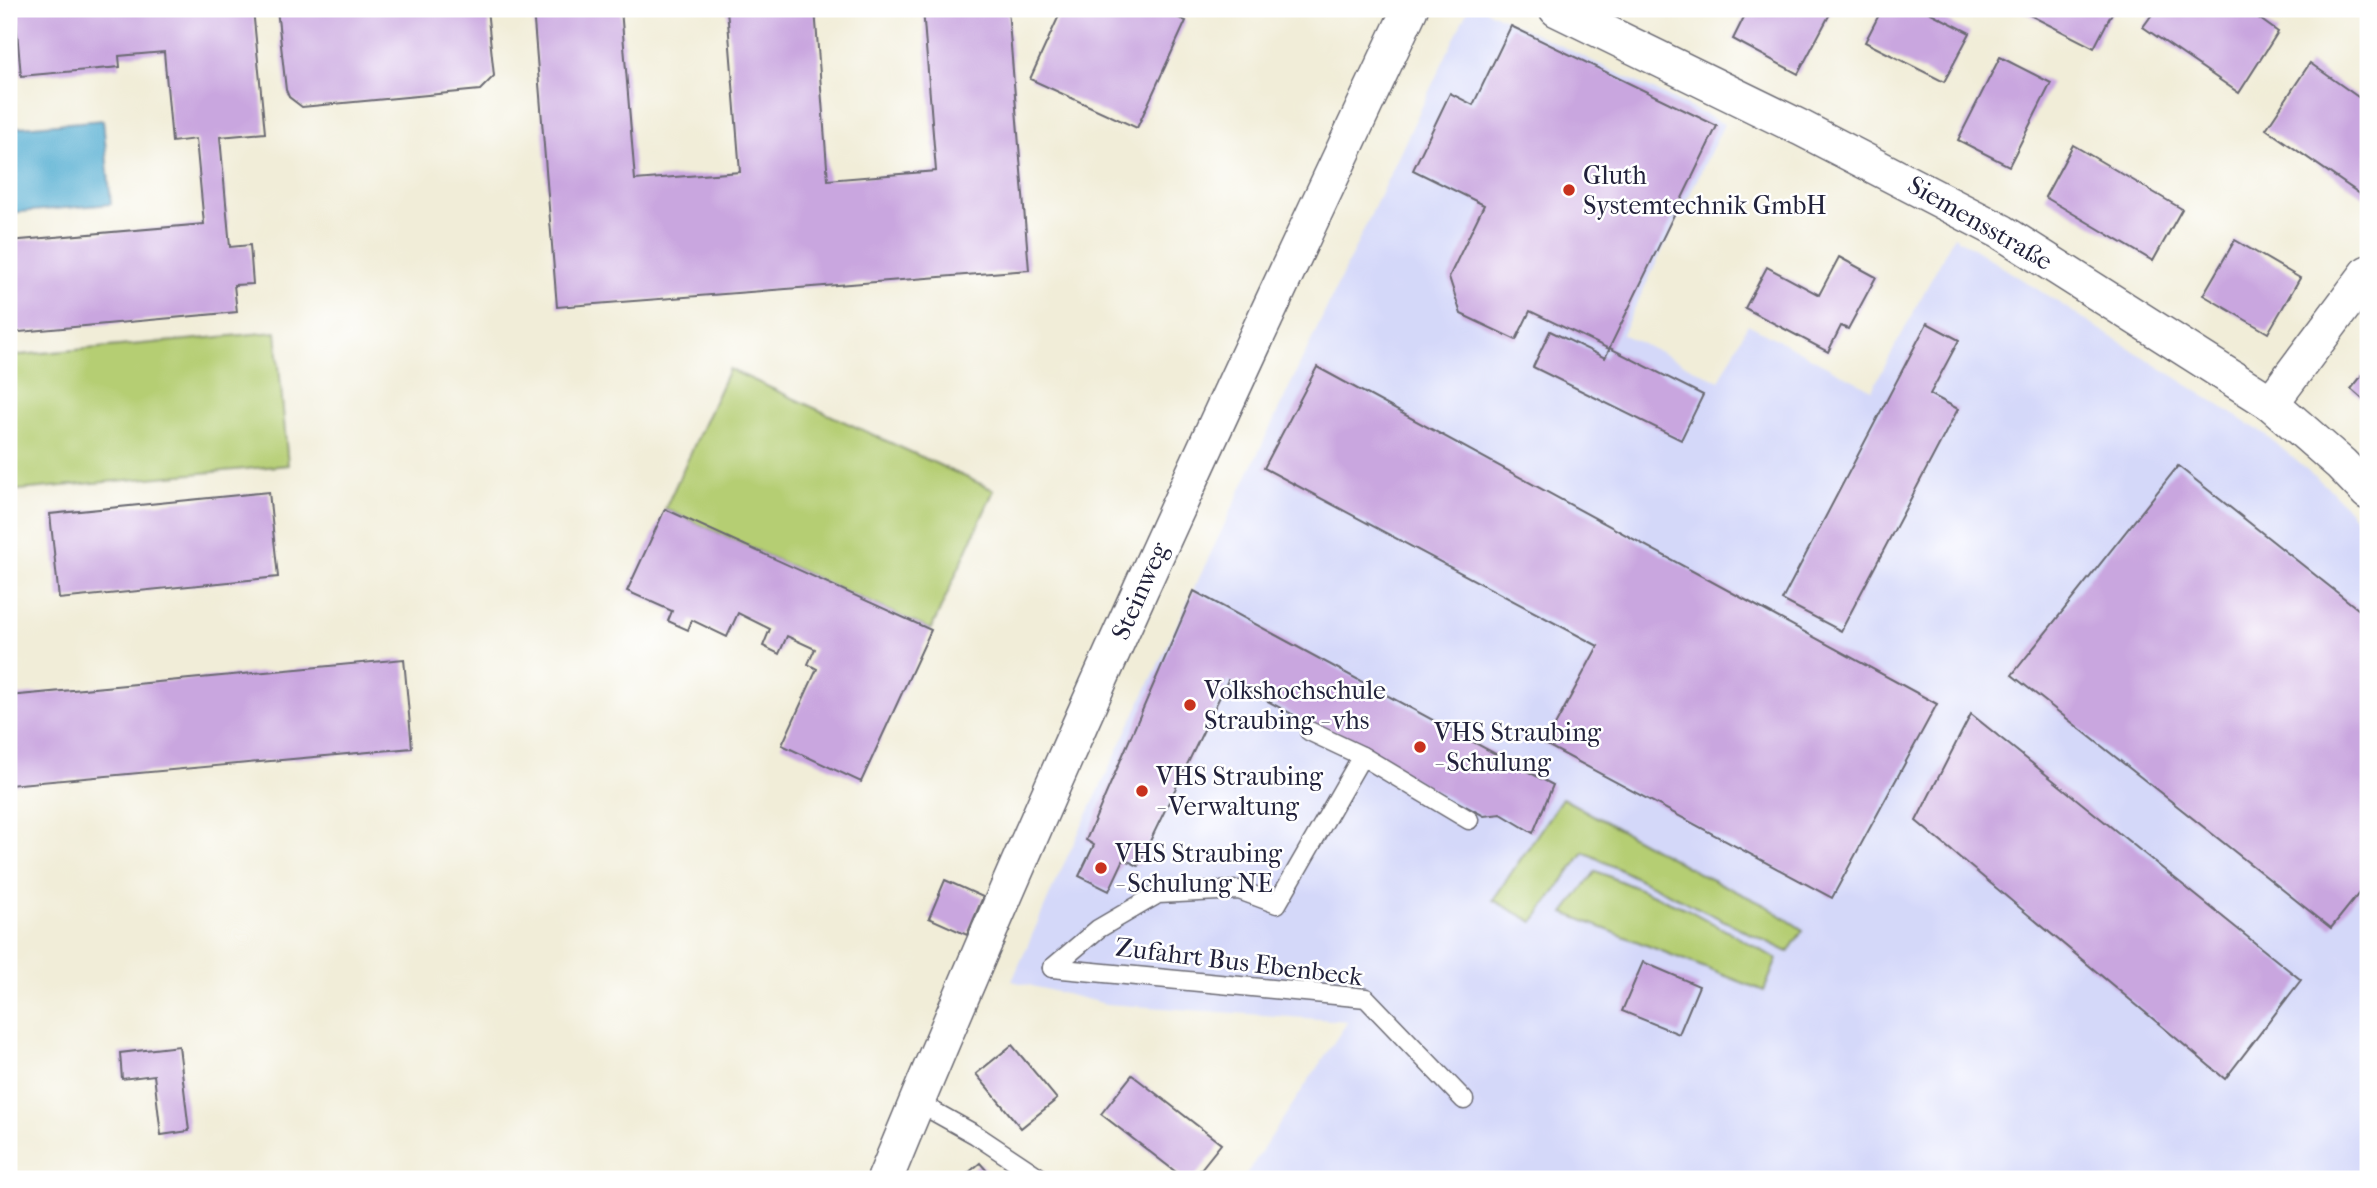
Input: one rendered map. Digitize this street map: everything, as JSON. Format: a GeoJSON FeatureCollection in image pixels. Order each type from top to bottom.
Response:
{"type":"FeatureCollection","features":[{"type":"Feature","properties":{"kind":"street","name":"Steinweg"},"geometry":{"type":"LineString","coordinates":[[885,1179],[1195,468],[1410,9]]}},
{"type":"Feature","properties":{"kind":"street","name":"Siemensstraße"},"geometry":{"type":"LineString","coordinates":[[1557,9],[1801,128],[2002,232],[2271,403],[2341,464],[2368,492]]}},
{"type":"Feature","properties":{"kind":"street"},"geometry":{"type":"LineString","coordinates":[[2271,403],[2368,273]]}},
{"type":"Feature","properties":{"kind":"lane"},"geometry":{"type":"LineString","coordinates":[[1309,731],[1362,756],[1469,820]]}},
{"type":"Feature","properties":{"kind":"lane","name":"Zufahrt Bus Ebenbeck"},"geometry":{"type":"LineString","coordinates":[[1362,756],[1277,904],[1239,890],[1158,894],[1098,929],[1052,968],[1366,999],[1464,1100]]}},
{"type":"Feature","properties":{"kind":"lane"},"geometry":{"type":"LineString","coordinates":[[917,1102],[976,1135],[1042,1179]]}},
{"type":"Feature","properties":{"kind":"shaded area"},"geometry":{"type":"Polygon","coordinates":[[[1468,9],[1484,9],[1724,124],[1622,334],[1719,381],[1748,324],[1872,390],[1954,236],[2266,435],[2332,491],[2368,532],[2368,1179],[1243,1179],[1348,1021],[1106,1004],[1012,981],[1054,885],[1468,9]]]}},
{"type":"Feature","properties":{"kind":"green space"},"geometry":{"type":"Polygon","coordinates":[[[276,332],[288,465],[9,491],[9,356],[276,332]]]}},
{"type":"Feature","properties":{"kind":"green space"},"geometry":{"type":"Polygon","coordinates":[[[729,369],[994,490],[931,630],[665,509],[729,369]]]}},
{"type":"Feature","properties":{"kind":"green space"},"geometry":{"type":"Polygon","coordinates":[[[1562,798],[1704,876],[1765,905],[1803,930],[1788,952],[1584,852],[1533,922],[1493,900],[1562,798]]]}},
{"type":"Feature","properties":{"kind":"green space"},"geometry":{"type":"Polygon","coordinates":[[[1596,871],[1687,909],[1777,959],[1764,991],[1564,913],[1596,871]]]}},
{"type":"Feature","properties":{"kind":"water"},"geometry":{"type":"Polygon","coordinates":[[[103,120],[111,204],[9,213],[9,128],[103,120]]]}},
{"type":"Feature","properties":{"kind":"building"},"geometry":{"type":"Polygon","coordinates":[[[15,9],[253,9],[265,133],[220,137],[230,247],[250,245],[253,284],[234,285],[237,312],[9,333],[9,241],[204,224],[196,139],[172,142],[164,52],[119,56],[120,67],[21,76],[15,9]]]}},
{"type":"Feature","properties":{"kind":"building"},"geometry":{"type":"Polygon","coordinates":[[[277,9],[487,9],[494,76],[480,90],[302,107],[289,97],[286,90],[277,9]]]}},
{"type":"Feature","properties":{"kind":"building"},"geometry":{"type":"Polygon","coordinates":[[[533,9],[621,9],[635,180],[740,172],[727,9],[815,9],[828,180],[936,171],[923,9],[1008,9],[1029,270],[557,307],[533,9]]]}},
{"type":"Feature","properties":{"kind":"building"},"geometry":{"type":"Polygon","coordinates":[[[1062,9],[1158,9],[1186,21],[1137,128],[1030,79],[1062,9]]]}},
{"type":"Feature","properties":{"kind":"building"},"geometry":{"type":"Polygon","coordinates":[[[1748,9],[1832,10],[1798,74],[1733,39],[1748,9]]]}},
{"type":"Feature","properties":{"kind":"building"},"geometry":{"type":"Polygon","coordinates":[[[1882,9],[1923,9],[1970,33],[1944,82],[1865,42],[1882,9]]]}},
{"type":"Feature","properties":{"kind":"building"},"geometry":{"type":"Polygon","coordinates":[[[2018,9],[2114,9],[2094,48],[2018,9]]]}},
{"type":"Feature","properties":{"kind":"building"},"geometry":{"type":"Polygon","coordinates":[[[2156,9],[2246,9],[2278,32],[2239,93],[2143,27],[2156,9]]]}},
{"type":"Feature","properties":{"kind":"building","name":"Gluth Systemtechnik GmbH"},"geometry":{"type":"Polygon","coordinates":[[[1511,26],[1717,126],[1609,349],[1530,311],[1516,340],[1461,314],[1449,277],[1484,205],[1413,170],[1450,93],[1473,105],[1511,26]]]}},
{"type":"Feature","properties":{"kind":"building"},"geometry":{"type":"Polygon","coordinates":[[[2000,57],[2051,83],[2009,166],[1958,140],[2000,57]]]}},
{"type":"Feature","properties":{"kind":"building"},"geometry":{"type":"Polygon","coordinates":[[[2310,63],[2368,104],[2366,198],[2266,129],[2310,63]]]}},
{"type":"Feature","properties":{"kind":"building"},"geometry":{"type":"Polygon","coordinates":[[[2073,145],[2182,209],[2153,261],[2045,197],[2073,145]]]}},
{"type":"Feature","properties":{"kind":"building"},"geometry":{"type":"Polygon","coordinates":[[[2235,240],[2300,278],[2268,333],[2203,295],[2235,240]]]}},
{"type":"Feature","properties":{"kind":"building"},"geometry":{"type":"Polygon","coordinates":[[[1839,257],[1876,277],[1848,329],[1841,326],[1828,352],[1745,308],[1767,267],[1819,295],[1839,257]]]}},
{"type":"Feature","properties":{"kind":"building"},"geometry":{"type":"Polygon","coordinates":[[[1927,323],[1959,340],[1930,394],[1958,409],[1841,631],[1782,600],[1927,323]]]}},
{"type":"Feature","properties":{"kind":"building"},"geometry":{"type":"Polygon","coordinates":[[[1550,331],[1605,358],[1610,348],[1703,395],[1681,440],[1533,367],[1550,331]]]}},
{"type":"Feature","properties":{"kind":"building"},"geometry":{"type":"Polygon","coordinates":[[[1317,367],[1937,704],[1832,898],[1545,744],[1598,646],[1264,468],[1317,367]]]}},
{"type":"Feature","properties":{"kind":"building"},"geometry":{"type":"Polygon","coordinates":[[[2368,368],[2368,404],[2351,389],[2368,368]]]}},
{"type":"Feature","properties":{"kind":"building"},"geometry":{"type":"Polygon","coordinates":[[[2178,466],[2368,617],[2368,882],[2331,928],[2012,675],[2178,466]]]}},
{"type":"Feature","properties":{"kind":"building"},"geometry":{"type":"Polygon","coordinates":[[[269,492],[278,577],[59,599],[50,514],[269,492]]]}},
{"type":"Feature","properties":{"kind":"building"},"geometry":{"type":"Polygon","coordinates":[[[665,509],[931,630],[861,782],[782,745],[817,669],[808,664],[815,649],[787,636],[779,654],[763,646],[770,629],[738,613],[727,637],[692,620],[688,630],[668,621],[672,611],[627,591],[665,509]]]}},
{"type":"Feature","properties":{"kind":"building","name":"VHS Straubing - Schulung"},"geometry":{"type":"Polygon","coordinates":[[[1194,591],[1553,785],[1533,833],[1501,814],[1484,816],[1228,680],[1138,866],[1124,859],[1109,891],[1079,876],[1094,845],[1086,840],[1194,591]]]}},
{"type":"Feature","properties":{"kind":"building"},"geometry":{"type":"Polygon","coordinates":[[[404,659],[412,748],[9,785],[9,696],[404,659]]]}},
{"type":"Feature","properties":{"kind":"building"},"geometry":{"type":"Polygon","coordinates":[[[1971,714],[2301,980],[2225,1079],[1916,821],[1971,714]]]}},
{"type":"Feature","properties":{"kind":"building"},"geometry":{"type":"Polygon","coordinates":[[[945,880],[983,897],[967,935],[929,918],[945,880]]]}},
{"type":"Feature","properties":{"kind":"building"},"geometry":{"type":"Polygon","coordinates":[[[1643,962],[1699,986],[1679,1034],[1622,1011],[1643,962]]]}},
{"type":"Feature","properties":{"kind":"building"},"geometry":{"type":"Polygon","coordinates":[[[1012,1045],[1057,1099],[1021,1128],[976,1074],[1012,1045]]]}},
{"type":"Feature","properties":{"kind":"building"},"geometry":{"type":"Polygon","coordinates":[[[179,1046],[189,1131],[161,1135],[154,1075],[122,1079],[120,1053],[179,1046]]]}},
{"type":"Feature","properties":{"kind":"building"},"geometry":{"type":"Polygon","coordinates":[[[1132,1075],[1221,1144],[1193,1179],[1185,1179],[1101,1114],[1132,1075]]]}},
{"type":"Feature","properties":{"kind":"building"},"geometry":{"type":"Polygon","coordinates":[[[980,1163],[994,1179],[961,1179],[980,1163]]]}},
{"type":"Feature","properties":{"kind":"place","name":"Gluth Systemtechnik GmbH"},"geometry":{"type":"Point","coordinates":[1569,190]}},
{"type":"Feature","properties":{"kind":"place","name":"Volkshochschule Straubing - vhs"},"geometry":{"type":"Point","coordinates":[1190,705]}},
{"type":"Feature","properties":{"kind":"place","name":"VHS Straubing - Schulung"},"geometry":{"type":"Point","coordinates":[1420,747]}},
{"type":"Feature","properties":{"kind":"place","name":"VHS Straubing - Verwaltung"},"geometry":{"type":"Point","coordinates":[1142,791]}},
{"type":"Feature","properties":{"kind":"place","name":"VHS Straubing - Schulung NE"},"geometry":{"type":"Point","coordinates":[1101,868]}}]}
